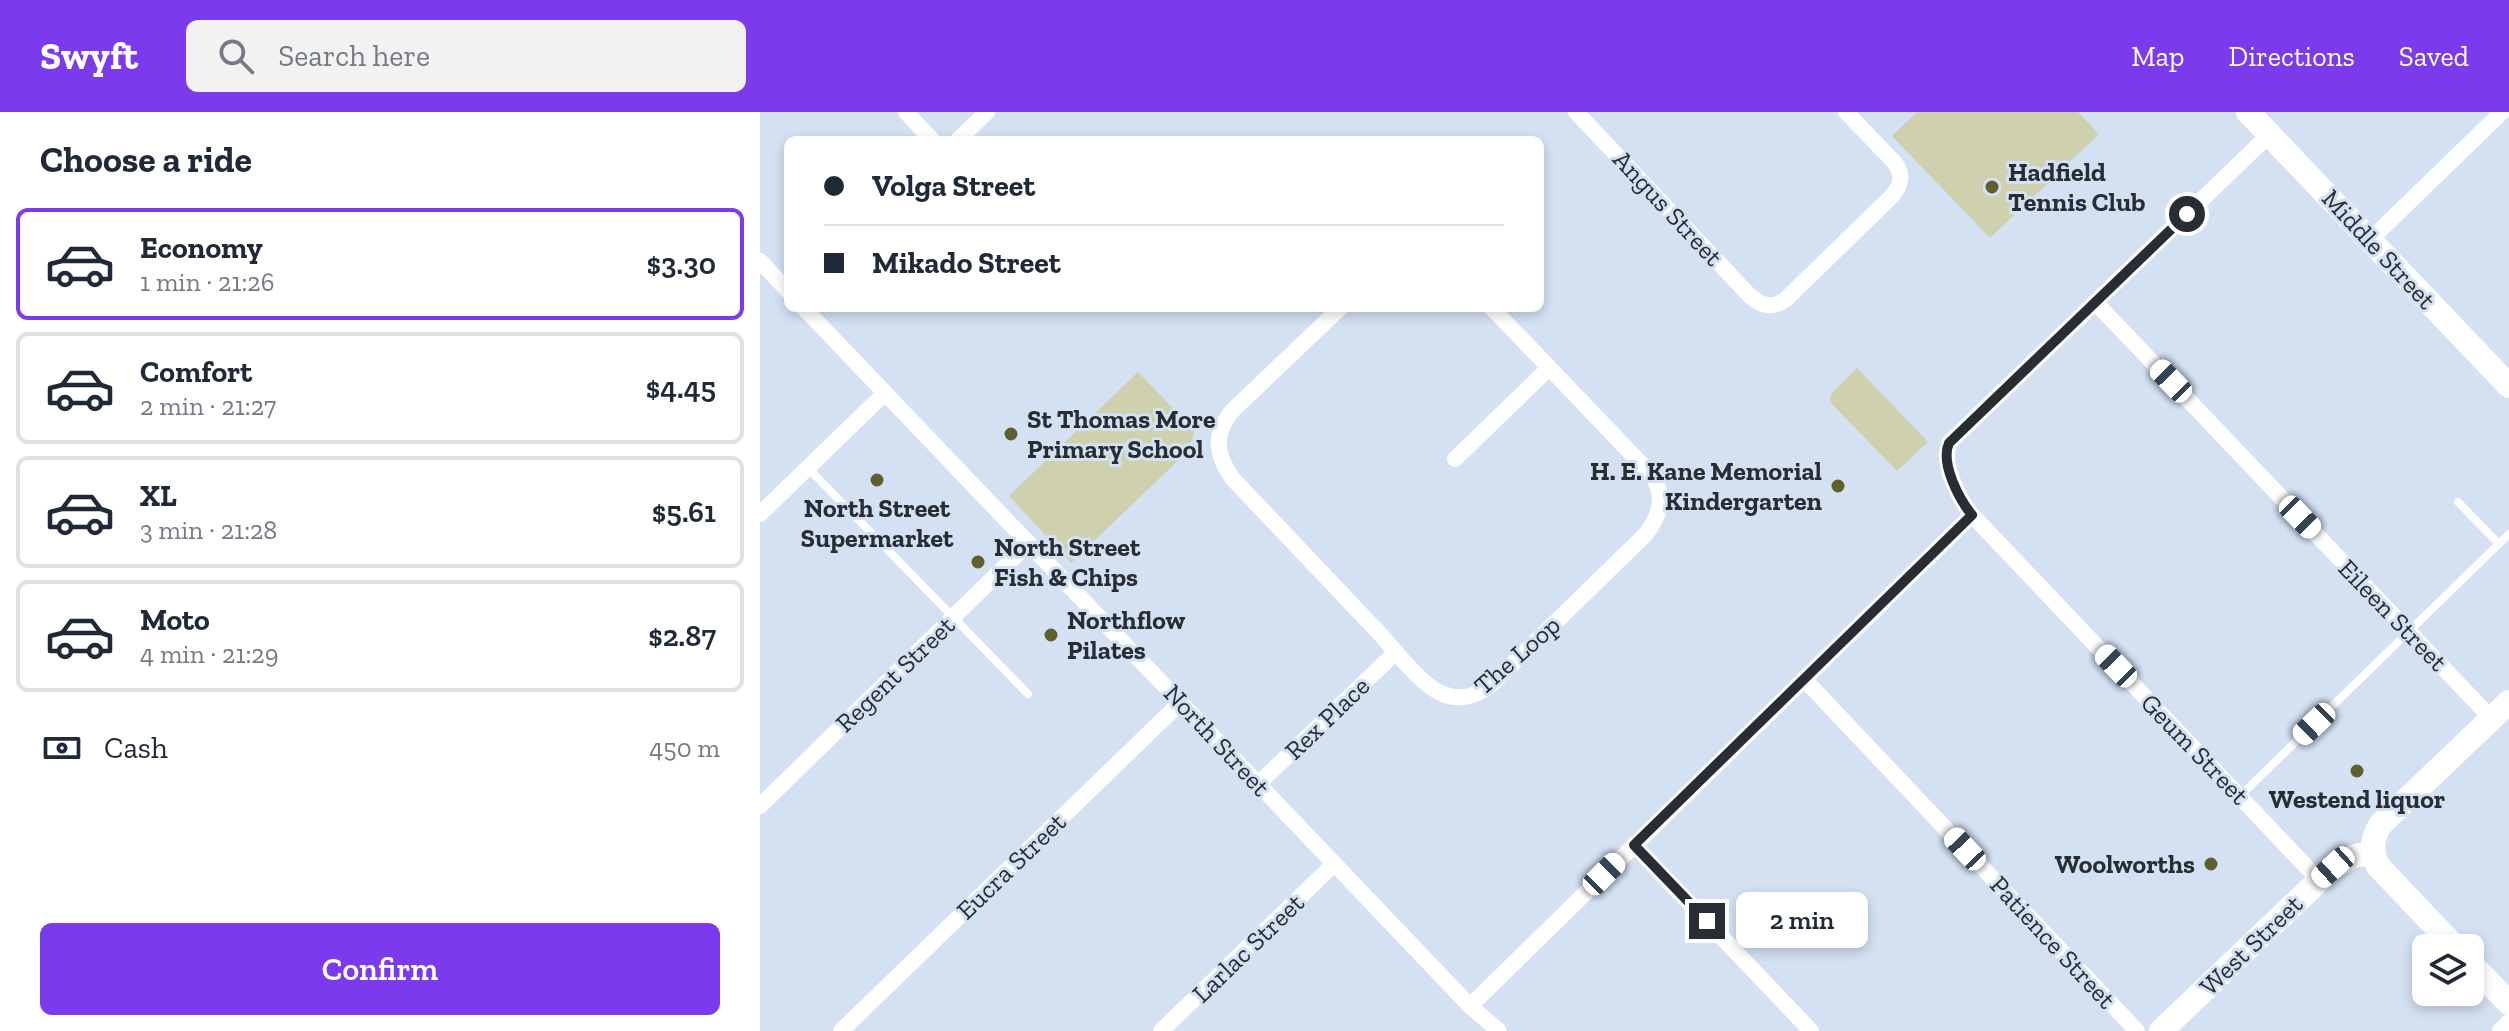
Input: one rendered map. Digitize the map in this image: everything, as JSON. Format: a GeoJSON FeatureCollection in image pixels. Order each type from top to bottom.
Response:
{"type":"FeatureCollection","features":[{"type":"Feature","properties":{"kind":"street"},"geometry":{"type":"LineString","coordinates":[[906,112],[928,136]]}},
{"type":"Feature","properties":{"kind":"street"},"geometry":{"type":"LineString","coordinates":[[962,136],[987,112]]}},
{"type":"Feature","properties":{"kind":"street","name":"Angus Street"},"geometry":{"type":"LineString","coordinates":[[1576,112],[1760,304],[1772,306],[1785,300],[1900,185],[1895,163],[1846,112]]}},
{"type":"Feature","properties":{"kind":"street","name":"Middle Street"},"geometry":{"type":"LineString","coordinates":[[2248,112],[2509,386]]}},
{"type":"Feature","properties":{"kind":"street"},"geometry":{"type":"LineString","coordinates":[[2370,240],[2502,112]]}},
{"type":"Feature","properties":{"kind":"street"},"geometry":{"type":"LineString","coordinates":[[2095,302],[2270,134]]}},
{"type":"Feature","properties":{"kind":"street"},"geometry":{"type":"LineString","coordinates":[[760,261],[784,287]]}},
{"type":"Feature","properties":{"kind":"street","name":"Geum Street"},"geometry":{"type":"LineString","coordinates":[[2095,302],[1949,443],[1948,460],[1957,494],[1972,515],[2319,880]]}},
{"type":"Feature","properties":{"kind":"street","name":"Eileen Street"},"geometry":{"type":"LineString","coordinates":[[2095,302],[2408,631],[2500,710]]}},
{"type":"Feature","properties":{"kind":"street","name":"North Street"},"geometry":{"type":"LineString","coordinates":[[808,312],[1490,1028]]}},
{"type":"Feature","properties":{"kind":"street","name":"The Loop"},"geometry":{"type":"LineString","coordinates":[[1336,312],[1231,412],[1218,433],[1217,449],[1221,462],[1232,478],[1396,652],[1441,694],[1458,698],[1472,697],[1494,682],[1653,525],[1661,495],[1656,480],[1496,312]]}},
{"type":"Feature","properties":{"kind":"street"},"geometry":{"type":"LineString","coordinates":[[1455,459],[1549,368]]}},
{"type":"Feature","properties":{"kind":"street"},"geometry":{"type":"LineString","coordinates":[[760,514],[885,393]]}},
{"type":"Feature","properties":{"kind":"street"},"geometry":{"type":"LineString","coordinates":[[1470,1006],[1972,515]]}},
{"type":"Feature","properties":{"kind":"street","name":"Regent Street"},"geometry":{"type":"LineString","coordinates":[[760,806],[1029,543]]}},
{"type":"Feature","properties":{"kind":"street","name":"Rex Place"},"geometry":{"type":"LineString","coordinates":[[1258,784],[1396,652]]}},
{"type":"Feature","properties":{"kind":"street","name":"Patience Street"},"geometry":{"type":"LineString","coordinates":[[1804,679],[2137,1031]]}},
{"type":"Feature","properties":{"kind":"street","name":"Eucra Street"},"geometry":{"type":"LineString","coordinates":[[841,1031],[1181,702]]}},
{"type":"Feature","properties":{"kind":"street"},"geometry":{"type":"LineString","coordinates":[[2443,934],[2378,866],[2372,853],[2375,836],[2381,824],[2500,710]]}},
{"type":"Feature","properties":{"kind":"street"},"geometry":{"type":"LineString","coordinates":[[1634,845],[1811,1031]]}},
{"type":"Feature","properties":{"kind":"street","name":"West Street"},"geometry":{"type":"LineString","coordinates":[[2161,1031],[2319,880],[2341,862],[2372,853]]}},
{"type":"Feature","properties":{"kind":"street","name":"Larlac Street"},"geometry":{"type":"LineString","coordinates":[[1161,1031],[1334,864]]}},
{"type":"Feature","properties":{"kind":"street"},"geometry":{"type":"LineString","coordinates":[[2484,977],[2509,1003]]}},
{"type":"Feature","properties":{"kind":"street"},"geometry":{"type":"LineString","coordinates":[[2500,1031],[2509,1022]]}},
{"type":"Feature","properties":{"kind":"lane"},"geometry":{"type":"LineString","coordinates":[[807,468],[1028,694]]}},
{"type":"Feature","properties":{"kind":"lane"},"geometry":{"type":"LineString","coordinates":[[2458,502],[2499,544]]}},
{"type":"Feature","properties":{"kind":"lane"},"geometry":{"type":"LineString","coordinates":[[2240,796],[2509,534]]}},
{"type":"Feature","properties":{"kind":"green space","name":"Hadfield Tennis Club"},"geometry":{"type":"Polygon","coordinates":[[[1917,112],[2078,112],[2099,134],[1990,238],[1892,136],[1917,112]]]}},
{"type":"Feature","properties":{"kind":"green space"},"geometry":{"type":"Polygon","coordinates":[[[1857,368],[1928,442],[1897,471],[1830,402],[1831,394],[1857,368]]]}},
{"type":"Feature","properties":{"kind":"green space"},"geometry":{"type":"Polygon","coordinates":[[[1138,372],[1195,431],[1186,453],[1071,563],[1009,496],[1138,372]]]}},
{"type":"Feature","properties":{"kind":"place","name":"Hadfield Tennis Club"},"geometry":{"type":"Point","coordinates":[1992,187]}},
{"type":"Feature","properties":{"kind":"place","name":"St Thomas More Primary School"},"geometry":{"type":"Point","coordinates":[1011,434]}},
{"type":"Feature","properties":{"kind":"place","name":"North Street Supermarket"},"geometry":{"type":"Point","coordinates":[877,480]}},
{"type":"Feature","properties":{"kind":"place","name":"H. E. Kane Memorial Kindergarten"},"geometry":{"type":"Point","coordinates":[1838,486]}},
{"type":"Feature","properties":{"kind":"place","name":"North Street Fish & Chips"},"geometry":{"type":"Point","coordinates":[978,562]}},
{"type":"Feature","properties":{"kind":"place","name":"Northflow Pilates"},"geometry":{"type":"Point","coordinates":[1051,635]}},
{"type":"Feature","properties":{"kind":"place","name":"Westend liquor"},"geometry":{"type":"Point","coordinates":[2357,771]}},
{"type":"Feature","properties":{"kind":"place","name":"Woolworths"},"geometry":{"type":"Point","coordinates":[2211,864]}},
{"type":"Feature","properties":{"kind":"route"},"geometry":{"type":"LineString","coordinates":[[1707,921],[1634,845],[1972,515],[1957,494],[1948,460],[1949,443],[2187,214]]}}]}
